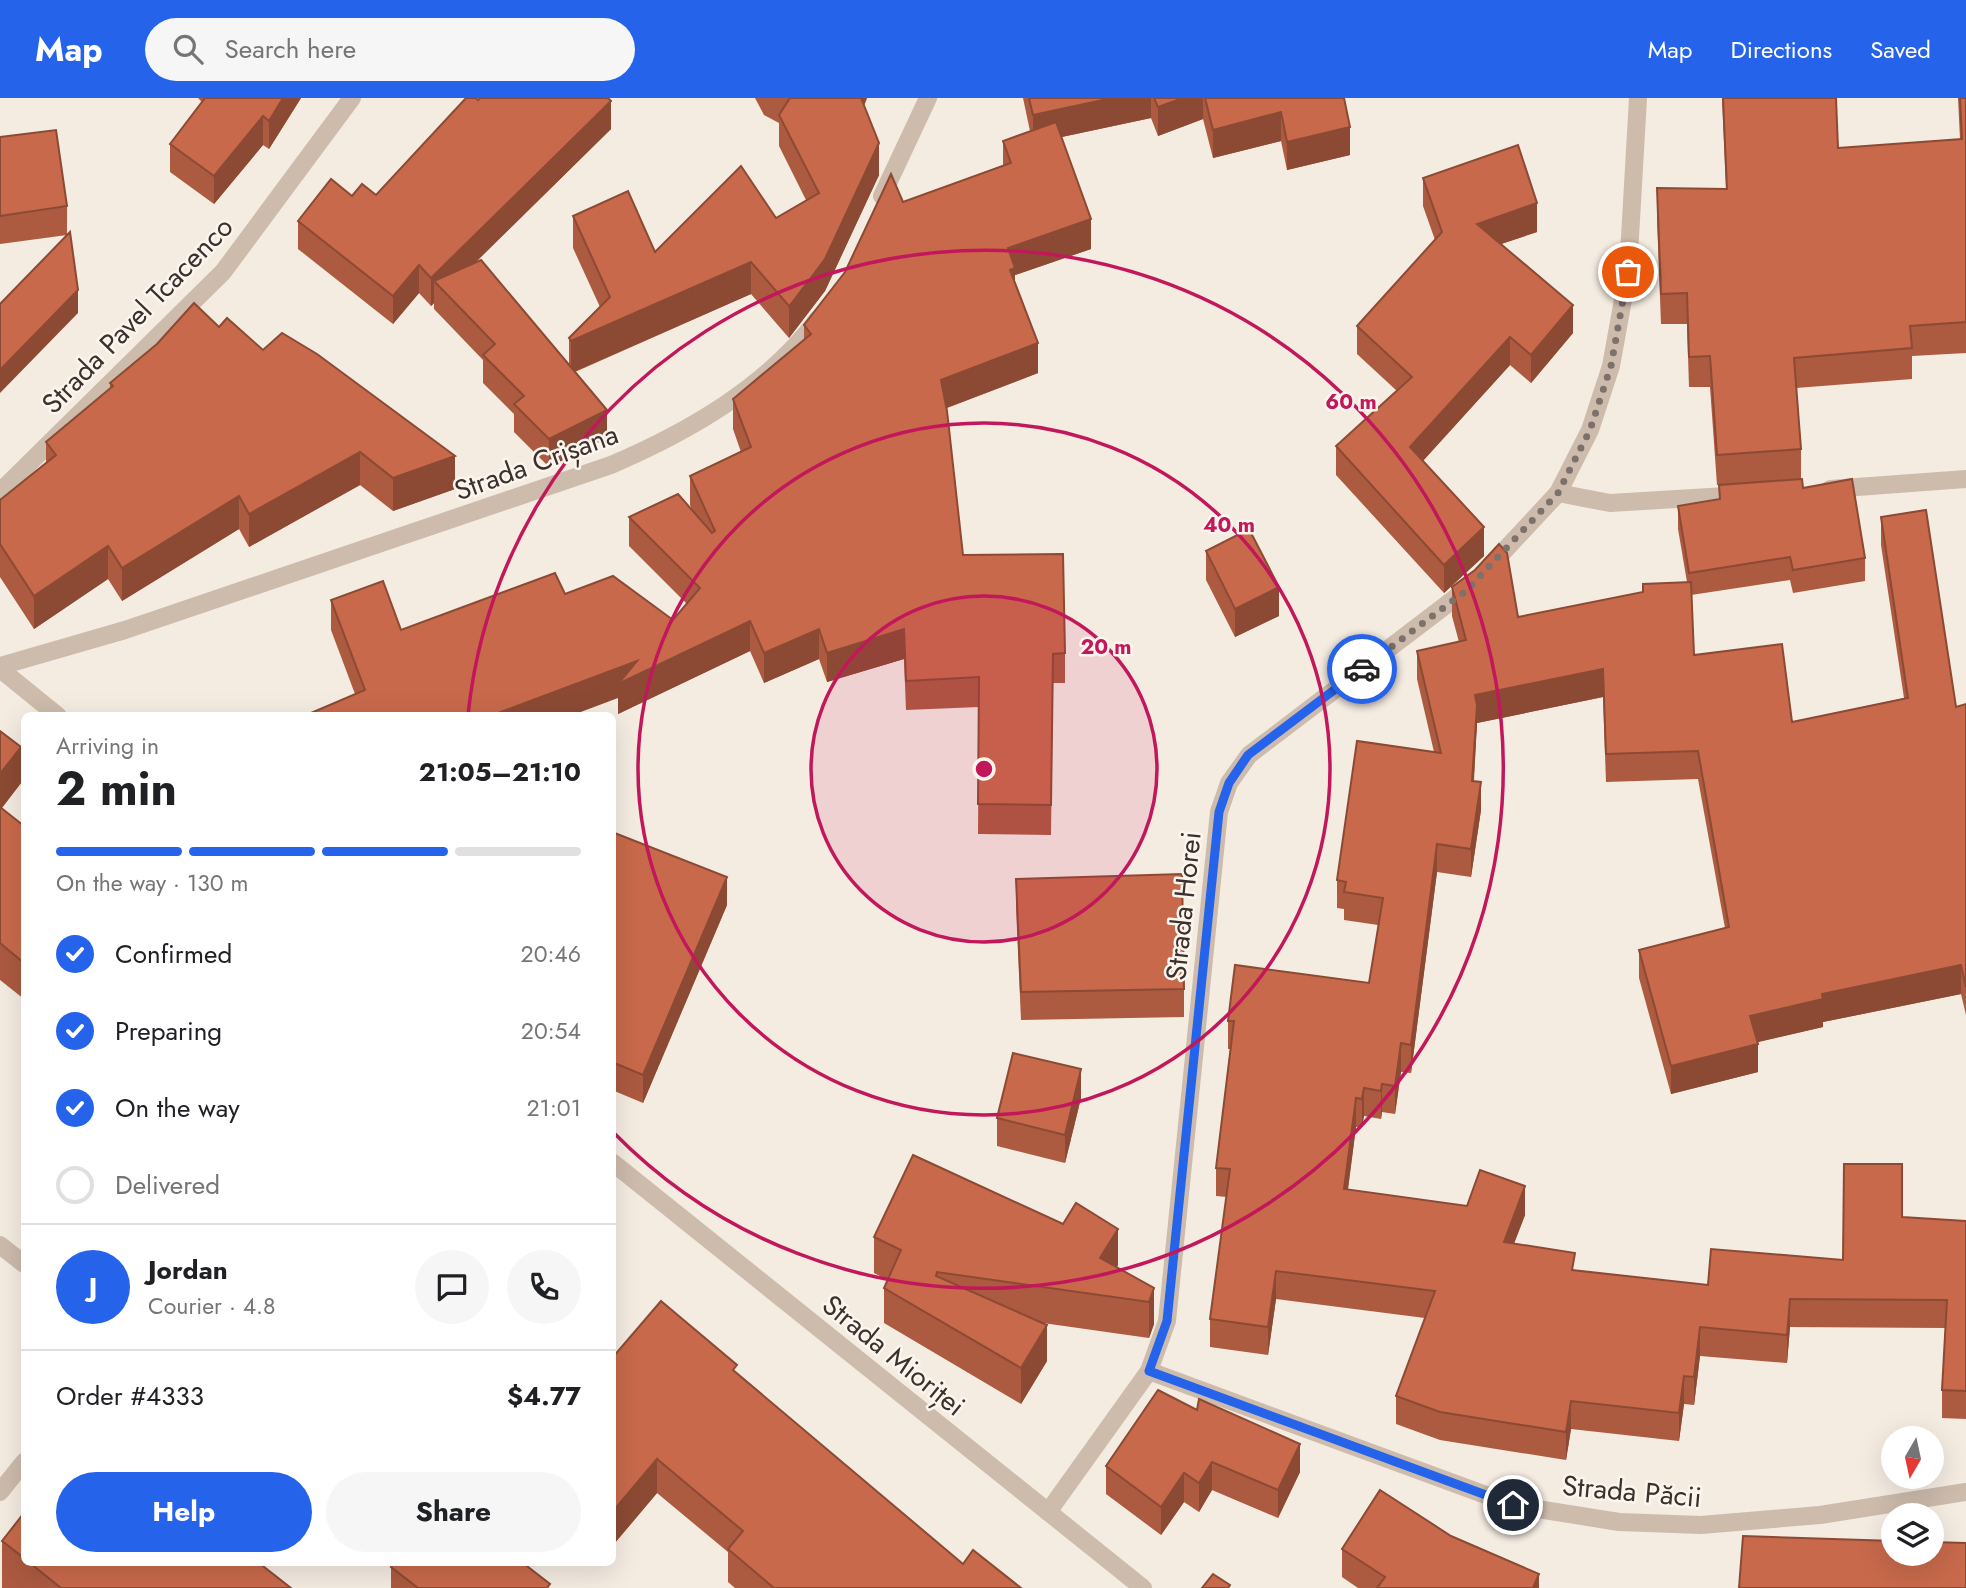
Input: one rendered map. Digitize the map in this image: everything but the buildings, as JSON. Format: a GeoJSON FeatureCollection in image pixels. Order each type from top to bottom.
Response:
{"type":"FeatureCollection","features":[{"type":"Feature","properties":{"kind":"street","name":"Strada Pavel Tcacenco"},"geometry":{"type":"LineString","coordinates":[[0,492],[223,272],[352,98]]}},
{"type":"Feature","properties":{"kind":"street"},"geometry":{"type":"LineString","coordinates":[[875,210],[928,98]]}},
{"type":"Feature","properties":{"kind":"street","name":"Strada Horei"},"geometry":{"type":"LineString","coordinates":[[1048,1512],[1149,1371],[1167,1321],[1219,812],[1229,783],[1248,755],[1467,590],[1558,493],[1590,430],[1611,366],[1628,272],[1638,98]]}},
{"type":"Feature","properties":{"kind":"street","name":"Strada Crișana"},"geometry":{"type":"LineString","coordinates":[[0,667],[125,630],[624,460],[672,439],[730,401],[799,344],[828,306]]}},
{"type":"Feature","properties":{"kind":"street"},"geometry":{"type":"LineString","coordinates":[[1817,490],[1966,479]]}},
{"type":"Feature","properties":{"kind":"street"},"geometry":{"type":"LineString","coordinates":[[1558,493],[1610,503],[1763,494]]}},
{"type":"Feature","properties":{"kind":"street"},"geometry":{"type":"LineString","coordinates":[[0,667],[53,712]]}},
{"type":"Feature","properties":{"kind":"street","name":"Strada Mioriței"},"geometry":{"type":"LineString","coordinates":[[616,1165],[1143,1588]]}},
{"type":"Feature","properties":{"kind":"street"},"geometry":{"type":"LineString","coordinates":[[0,1245],[21,1262]]}},
{"type":"Feature","properties":{"kind":"street","name":"Strada Păcii"},"geometry":{"type":"LineString","coordinates":[[1149,1371],[1513,1505],[1619,1522],[1701,1525],[1727,1523],[1820,1514],[1966,1492]]}},
{"type":"Feature","properties":{"kind":"street"},"geometry":{"type":"LineString","coordinates":[[0,1492],[21,1466]]}},
{"type":"Feature","properties":{"kind":"way so far"},"geometry":{"type":"LineString","coordinates":[[1362,669],[1467,590],[1558,493],[1590,430],[1611,366],[1628,272]]}},
{"type":"Feature","properties":{"kind":"route"},"geometry":{"type":"LineString","coordinates":[[1362,669],[1248,755],[1229,783],[1219,812],[1167,1321],[1149,1371],[1513,1505]]}}]}
